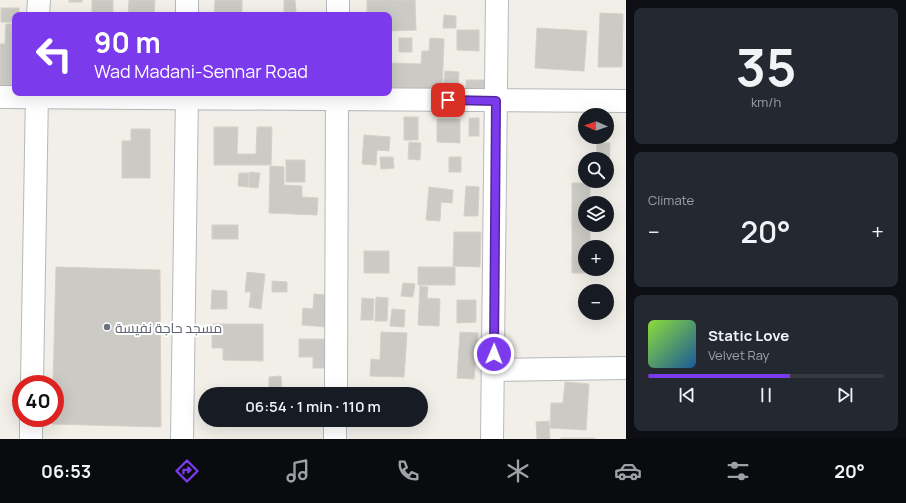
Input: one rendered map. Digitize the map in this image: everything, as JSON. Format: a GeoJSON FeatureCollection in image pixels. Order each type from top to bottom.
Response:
{"type":"FeatureCollection","features":[{"type":"Feature","properties":{"kind":"street"},"geometry":{"type":"LineString","coordinates":[[38,0],[38,12]]}},
{"type":"Feature","properties":{"kind":"street"},"geometry":{"type":"LineString","coordinates":[[187,12],[188,0]]}},
{"type":"Feature","properties":{"kind":"street"},"geometry":{"type":"LineString","coordinates":[[338,0],[338,12]]}},
{"type":"Feature","properties":{"kind":"street"},"geometry":{"type":"LineString","coordinates":[[492,439],[497,0]]}},
{"type":"Feature","properties":{"kind":"street"},"geometry":{"type":"LineString","coordinates":[[0,97],[18,96]]}},
{"type":"Feature","properties":{"kind":"street"},"geometry":{"type":"LineString","coordinates":[[32,375],[37,96]]}},
{"type":"Feature","properties":{"kind":"street"},"geometry":{"type":"LineString","coordinates":[[182,439],[187,96],[337,96],[496,101],[626,101]]}},
{"type":"Feature","properties":{"kind":"street"},"geometry":{"type":"LineString","coordinates":[[336,387],[337,96]]}},
{"type":"Feature","properties":{"kind":"street"},"geometry":{"type":"LineString","coordinates":[[493,370],[626,368]]}},
{"type":"Feature","properties":{"kind":"street"},"geometry":{"type":"LineString","coordinates":[[31,427],[31,439]]}},
{"type":"Feature","properties":{"kind":"street"},"geometry":{"type":"LineString","coordinates":[[335,439],[336,427]]}},
{"type":"Feature","properties":{"kind":"building"},"geometry":{"type":"Polygon","coordinates":[[[69,0],[82,0],[82,2],[69,2],[69,0]]]}},
{"type":"Feature","properties":{"kind":"building"},"geometry":{"type":"Polygon","coordinates":[[[92,0],[113,0],[113,12],[92,12],[92,0]]]}},
{"type":"Feature","properties":{"kind":"building"},"geometry":{"type":"Polygon","coordinates":[[[129,0],[155,0],[154,12],[128,12],[129,0]]]}},
{"type":"Feature","properties":{"kind":"building"},"geometry":{"type":"Polygon","coordinates":[[[215,0],[242,0],[242,12],[214,12],[215,0]]]}},
{"type":"Feature","properties":{"kind":"building"},"geometry":{"type":"Polygon","coordinates":[[[284,0],[295,0],[296,12],[284,12],[284,0]]]}},
{"type":"Feature","properties":{"kind":"building"},"geometry":{"type":"Polygon","coordinates":[[[367,0],[415,0],[416,30],[392,31],[392,12],[367,12],[367,0]]]}},
{"type":"Feature","properties":{"kind":"building"},"geometry":{"type":"Polygon","coordinates":[[[1,8],[19,8],[19,12],[12,12],[12,22],[1,22],[1,8]]]}},
{"type":"Feature","properties":{"kind":"building"},"geometry":{"type":"Polygon","coordinates":[[[600,13],[623,14],[622,67],[598,67],[600,13]]]}},
{"type":"Feature","properties":{"kind":"building"},"geometry":{"type":"Polygon","coordinates":[[[444,15],[456,16],[456,28],[443,28],[444,15]]]}},
{"type":"Feature","properties":{"kind":"building"},"geometry":{"type":"Polygon","coordinates":[[[6,24],[12,24],[12,88],[0,87],[0,44],[5,44],[6,24]]]}},
{"type":"Feature","properties":{"kind":"building"},"geometry":{"type":"Polygon","coordinates":[[[537,28],[587,31],[584,71],[535,68],[537,28]]]}},
{"type":"Feature","properties":{"kind":"building"},"geometry":{"type":"Polygon","coordinates":[[[457,30],[479,30],[479,51],[457,50],[457,30]]]}},
{"type":"Feature","properties":{"kind":"building"},"geometry":{"type":"Polygon","coordinates":[[[399,38],[412,38],[412,52],[399,52],[399,38]]]}},
{"type":"Feature","properties":{"kind":"building"},"geometry":{"type":"Polygon","coordinates":[[[430,38],[444,39],[442,92],[392,89],[392,63],[421,64],[422,51],[429,51],[430,38]]]}},
{"type":"Feature","properties":{"kind":"building"},"geometry":{"type":"Polygon","coordinates":[[[445,71],[459,72],[458,92],[443,91],[445,71]]]}},
{"type":"Feature","properties":{"kind":"building"},"geometry":{"type":"Polygon","coordinates":[[[466,80],[485,80],[485,92],[466,92],[466,80]]]}},
{"type":"Feature","properties":{"kind":"building"},"geometry":{"type":"Polygon","coordinates":[[[404,117],[418,117],[418,140],[404,140],[404,117]]]}},
{"type":"Feature","properties":{"kind":"building"},"geometry":{"type":"Polygon","coordinates":[[[469,118],[479,118],[479,136],[469,136],[469,118]]]}},
{"type":"Feature","properties":{"kind":"building"},"geometry":{"type":"Polygon","coordinates":[[[437,119],[460,119],[460,143],[437,142],[437,119]]]}},
{"type":"Feature","properties":{"kind":"building"},"geometry":{"type":"Polygon","coordinates":[[[214,127],[238,127],[237,154],[256,154],[257,127],[272,127],[271,165],[214,165],[214,127]]]}},
{"type":"Feature","properties":{"kind":"building"},"geometry":{"type":"Polygon","coordinates":[[[131,129],[150,129],[150,178],[122,178],[122,141],[131,141],[131,129]]]}},
{"type":"Feature","properties":{"kind":"building"},"geometry":{"type":"Polygon","coordinates":[[[364,135],[390,137],[389,151],[377,150],[376,165],[362,164],[364,135]]]}},
{"type":"Feature","properties":{"kind":"building"},"geometry":{"type":"Polygon","coordinates":[[[409,142],[421,143],[420,160],[408,159],[409,142]]]}},
{"type":"Feature","properties":{"kind":"building"},"geometry":{"type":"Polygon","coordinates":[[[597,144],[610,144],[610,152],[596,152],[597,144]]]}},
{"type":"Feature","properties":{"kind":"building"},"geometry":{"type":"Polygon","coordinates":[[[380,157],[393,157],[394,168],[381,169],[380,157]]]}},
{"type":"Feature","properties":{"kind":"building"},"geometry":{"type":"Polygon","coordinates":[[[449,157],[461,157],[461,172],[449,172],[449,157]]]}},
{"type":"Feature","properties":{"kind":"building"},"geometry":{"type":"Polygon","coordinates":[[[286,160],[305,160],[305,182],[286,182],[286,160]]]}},
{"type":"Feature","properties":{"kind":"building"},"geometry":{"type":"Polygon","coordinates":[[[270,166],[284,167],[284,185],[302,186],[302,197],[318,198],[317,215],[269,213],[270,166]]]}},
{"type":"Feature","properties":{"kind":"building"},"geometry":{"type":"Polygon","coordinates":[[[250,172],[260,173],[258,188],[249,187],[250,172]]]}},
{"type":"Feature","properties":{"kind":"building"},"geometry":{"type":"Polygon","coordinates":[[[239,173],[249,173],[248,187],[238,186],[239,173]]]}},
{"type":"Feature","properties":{"kind":"building"},"geometry":{"type":"Polygon","coordinates":[[[572,183],[578,183],[578,188],[590,188],[590,196],[578,196],[578,232],[590,232],[590,240],[578,240],[578,273],[572,273],[572,183]]]}},
{"type":"Feature","properties":{"kind":"building"},"geometry":{"type":"Polygon","coordinates":[[[466,186],[479,187],[478,216],[464,216],[466,186]]]}},
{"type":"Feature","properties":{"kind":"building"},"geometry":{"type":"Polygon","coordinates":[[[429,187],[453,190],[452,203],[441,202],[440,221],[426,220],[429,187]]]}},
{"type":"Feature","properties":{"kind":"building"},"geometry":{"type":"Polygon","coordinates":[[[212,225],[238,225],[238,239],[212,239],[212,225]]]}},
{"type":"Feature","properties":{"kind":"building"},"geometry":{"type":"Polygon","coordinates":[[[454,232],[481,232],[480,267],[453,266],[454,232]]]}},
{"type":"Feature","properties":{"kind":"building"},"geometry":{"type":"Polygon","coordinates":[[[364,251],[389,251],[389,273],[364,273],[364,251]]]}},
{"type":"Feature","properties":{"kind":"building","name":"مسجد حاجة نفيسة"},"geometry":{"type":"Polygon","coordinates":[[[56,267],[160,270],[161,427],[64,424],[64,375],[53,375],[56,267]]]}},
{"type":"Feature","properties":{"kind":"building"},"geometry":{"type":"Polygon","coordinates":[[[418,267],[455,267],[455,285],[418,285],[418,267]]]}},
{"type":"Feature","properties":{"kind":"building"},"geometry":{"type":"Polygon","coordinates":[[[247,272],[265,274],[261,309],[249,307],[251,292],[245,292],[247,272]]]}},
{"type":"Feature","properties":{"kind":"building"},"geometry":{"type":"Polygon","coordinates":[[[272,281],[287,282],[287,292],[272,292],[272,281]]]}},
{"type":"Feature","properties":{"kind":"building"},"geometry":{"type":"Polygon","coordinates":[[[403,283],[415,284],[413,297],[401,296],[403,283]]]}},
{"type":"Feature","properties":{"kind":"building"},"geometry":{"type":"Polygon","coordinates":[[[420,286],[428,287],[427,298],[440,299],[439,326],[418,325],[420,286]]]}},
{"type":"Feature","properties":{"kind":"building"},"geometry":{"type":"Polygon","coordinates":[[[212,290],[227,291],[227,309],[211,309],[212,290]]]}},
{"type":"Feature","properties":{"kind":"building"},"geometry":{"type":"Polygon","coordinates":[[[314,294],[328,295],[326,327],[302,325],[303,308],[313,309],[314,294]]]}},
{"type":"Feature","properties":{"kind":"building"},"geometry":{"type":"Polygon","coordinates":[[[376,297],[388,298],[387,321],[375,321],[376,297]]]}},
{"type":"Feature","properties":{"kind":"building"},"geometry":{"type":"Polygon","coordinates":[[[362,298],[374,299],[373,320],[361,320],[362,298]]]}},
{"type":"Feature","properties":{"kind":"building"},"geometry":{"type":"Polygon","coordinates":[[[457,300],[476,300],[476,322],[457,323],[457,300]]]}},
{"type":"Feature","properties":{"kind":"building"},"geometry":{"type":"Polygon","coordinates":[[[392,309],[405,310],[404,327],[390,326],[392,309]]]}},
{"type":"Feature","properties":{"kind":"building"},"geometry":{"type":"Polygon","coordinates":[[[212,324],[263,324],[263,361],[223,360],[223,348],[212,348],[212,324]]]}},
{"type":"Feature","properties":{"kind":"building"},"geometry":{"type":"Polygon","coordinates":[[[381,332],[407,333],[404,377],[370,376],[371,359],[380,360],[381,332]]]}},
{"type":"Feature","properties":{"kind":"building"},"geometry":{"type":"Polygon","coordinates":[[[460,332],[478,333],[474,379],[457,378],[460,332]]]}},
{"type":"Feature","properties":{"kind":"building"},"geometry":{"type":"Polygon","coordinates":[[[299,339],[327,339],[327,368],[313,368],[313,357],[299,357],[299,339]]]}},
{"type":"Feature","properties":{"kind":"building"},"geometry":{"type":"Polygon","coordinates":[[[281,376],[282,387],[269,387],[269,377],[281,376]]]}},
{"type":"Feature","properties":{"kind":"building"},"geometry":{"type":"Polygon","coordinates":[[[565,382],[589,384],[586,430],[550,428],[551,403],[563,403],[565,382]]]}},
{"type":"Feature","properties":{"kind":"building"},"geometry":{"type":"Polygon","coordinates":[[[549,421],[550,439],[537,439],[536,422],[549,421]]]}},
{"type":"Feature","properties":{"kind":"building"},"geometry":{"type":"Polygon","coordinates":[[[595,438],[595,439],[561,439],[595,438]]]}},
{"type":"Feature","properties":{"kind":"place","name":"مسجد حاجة نفيسة"},"geometry":{"type":"Point","coordinates":[107,327]}},
{"type":"Feature","properties":{"kind":"route"},"geometry":{"type":"LineString","coordinates":[[448,100],[496,101],[494,354]]}}]}
